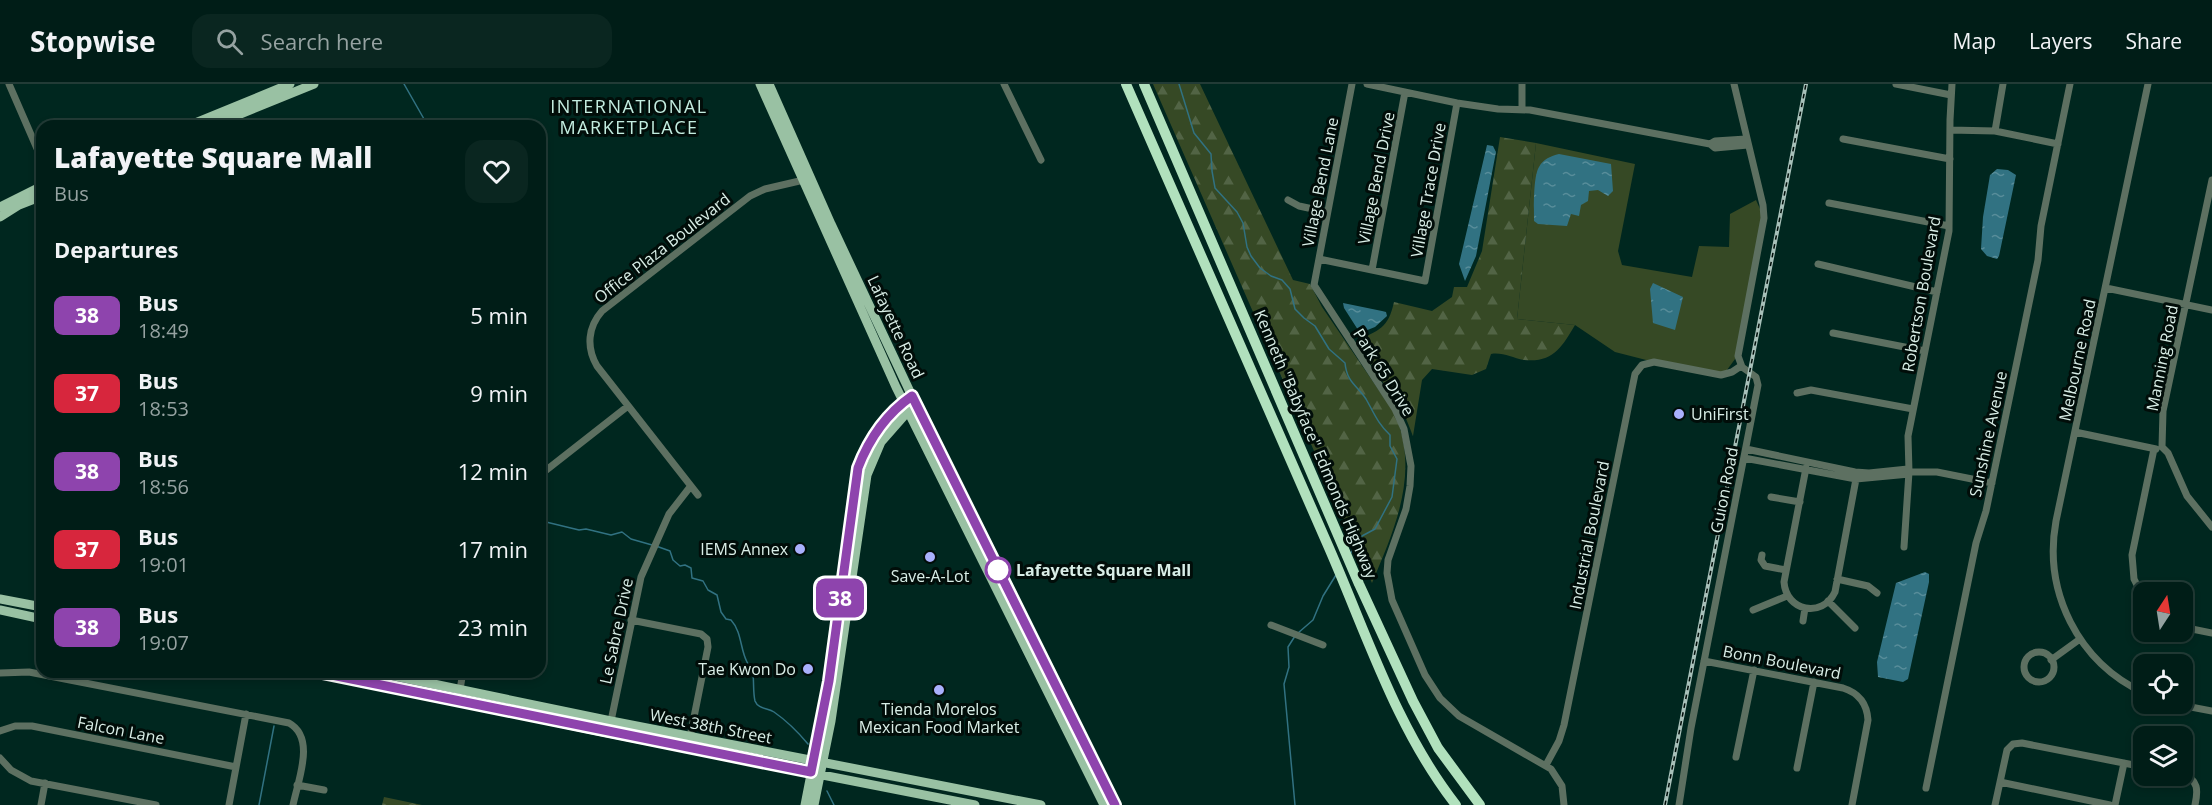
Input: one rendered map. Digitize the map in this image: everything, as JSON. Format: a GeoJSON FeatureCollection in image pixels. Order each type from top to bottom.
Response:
{"type":"FeatureCollection","features":[{"type":"Feature","properties":{"kind":"highway","name":"Kenneth \"Babyface\" Edmonds Highway"},"geometry":{"type":"LineString","coordinates":[[1125,84],[1351,597],[1400,715],[1430,769],[1456,805]]}},
{"type":"Feature","properties":{"kind":"highway","name":"Kenneth \"Babyface\" Edmonds Highway"},"geometry":{"type":"LineString","coordinates":[[1144,84],[1359,584],[1430,734],[1450,766],[1480,805]]}},
{"type":"Feature","properties":{"kind":"main road"},"geometry":{"type":"LineString","coordinates":[[203,120],[290,84]]}},
{"type":"Feature","properties":{"kind":"main road"},"geometry":{"type":"LineString","coordinates":[[226,120],[314,84]]}},
{"type":"Feature","properties":{"kind":"main road","name":"Lafayette Road"},"geometry":{"type":"LineString","coordinates":[[760,84],[1115,805]]}},
{"type":"Feature","properties":{"kind":"main road","name":"Lafayette Road"},"geometry":{"type":"LineString","coordinates":[[769,84],[807,179],[903,402],[1104,805]]}},
{"type":"Feature","properties":{"kind":"main road"},"geometry":{"type":"LineString","coordinates":[[0,207],[36,189]]}},
{"type":"Feature","properties":{"kind":"main road"},"geometry":{"type":"LineString","coordinates":[[0,217],[19,205],[36,198]]}},
{"type":"Feature","properties":{"kind":"main road"},"geometry":{"type":"LineString","coordinates":[[818,762],[858,468],[874,435],[903,402],[914,399]]}},
{"type":"Feature","properties":{"kind":"main road"},"geometry":{"type":"LineString","coordinates":[[805,805],[818,762],[839,671],[867,475],[881,442],[908,411],[914,399]]}},
{"type":"Feature","properties":{"kind":"main road"},"geometry":{"type":"LineString","coordinates":[[0,599],[36,606]]}},
{"type":"Feature","properties":{"kind":"main road"},"geometry":{"type":"LineString","coordinates":[[0,606],[17,608],[31,605]]}},
{"type":"Feature","properties":{"kind":"main road"},"geometry":{"type":"LineString","coordinates":[[0,610],[36,618]]}},
{"type":"Feature","properties":{"kind":"main road","name":"West 38th Street"},"geometry":{"type":"LineString","coordinates":[[346,678],[554,722],[975,805]]}},
{"type":"Feature","properties":{"kind":"main road","name":"West 38th Street"},"geometry":{"type":"LineString","coordinates":[[406,678],[715,742],[1041,805]]}},
{"type":"Feature","properties":{"kind":"main road"},"geometry":{"type":"LineString","coordinates":[[554,722],[578,722],[607,726],[611,721]]}},
{"type":"Feature","properties":{"kind":"main road"},"geometry":{"type":"LineString","coordinates":[[672,745],[677,741],[702,745],[715,742]]}},
{"type":"Feature","properties":{"kind":"main road"},"geometry":{"type":"LineString","coordinates":[[814,805],[815,773]]}},
{"type":"Feature","properties":{"kind":"main road"},"geometry":{"type":"LineString","coordinates":[[917,793],[928,791],[948,794],[955,789]]}},
{"type":"Feature","properties":{"kind":"main road"},"geometry":{"type":"LineString","coordinates":[[1094,805],[1099,794]]}},
{"type":"Feature","properties":{"kind":"main road"},"geometry":{"type":"LineString","coordinates":[[955,801],[963,796],[996,801],[1006,798]]}},
{"type":"Feature","properties":{"kind":"street"},"geometry":{"type":"LineString","coordinates":[[9,84],[36,146]]}},
{"type":"Feature","properties":{"kind":"street"},"geometry":{"type":"LineString","coordinates":[[1004,84],[1041,160]]}},
{"type":"Feature","properties":{"kind":"street","name":"Village Bend Lane"},"geometry":{"type":"LineString","coordinates":[[1314,285],[1352,84]]}},
{"type":"Feature","properties":{"kind":"street"},"geometry":{"type":"LineString","coordinates":[[1367,84],[1457,103],[1498,109],[1530,110],[1710,144],[1715,141],[1747,142]]}},
{"type":"Feature","properties":{"kind":"street"},"geometry":{"type":"LineString","coordinates":[[1521,110],[1522,84]]}},
{"type":"Feature","properties":{"kind":"street"},"geometry":{"type":"LineString","coordinates":[[1734,84],[1764,218],[1738,355],[1741,366]]}},
{"type":"Feature","properties":{"kind":"street"},"geometry":{"type":"LineString","coordinates":[[1896,84],[1951,95]]}},
{"type":"Feature","properties":{"kind":"street","name":"Robertson Boulevard"},"geometry":{"type":"LineString","coordinates":[[1904,547],[1908,472],[1907,441],[1949,226],[1952,84]]}},
{"type":"Feature","properties":{"kind":"street"},"geometry":{"type":"LineString","coordinates":[[1995,131],[2002,84]]}},
{"type":"Feature","properties":{"kind":"street","name":"Sunshine Avenue"},"geometry":{"type":"LineString","coordinates":[[1926,788],[1976,543],[1986,511],[2038,260],[2041,226],[2070,84]]}},
{"type":"Feature","properties":{"kind":"street","name":"Melbourne Road"},"geometry":{"type":"LineString","coordinates":[[2133,686],[2114,675],[2093,657],[2080,639],[2060,597],[2053,556],[2055,526],[2148,84]]}},
{"type":"Feature","properties":{"kind":"street","name":"Village Bend Drive"},"geometry":{"type":"LineString","coordinates":[[1372,270],[1406,92]]}},
{"type":"Feature","properties":{"kind":"street","name":"Village Trace Drive"},"geometry":{"type":"LineString","coordinates":[[1372,270],[1425,281],[1457,103]]}},
{"type":"Feature","properties":{"kind":"street"},"geometry":{"type":"LineString","coordinates":[[1950,130],[1995,131],[2058,144]]}},
{"type":"Feature","properties":{"kind":"street"},"geometry":{"type":"LineString","coordinates":[[1843,139],[1950,159]]}},
{"type":"Feature","properties":{"kind":"street","name":"Office Plaza Boulevard"},"geometry":{"type":"LineString","coordinates":[[698,495],[597,366],[592,356],[590,334],[598,316],[750,196],[767,188],[807,179]]}},
{"type":"Feature","properties":{"kind":"street","name":"Manning Road"},"geometry":{"type":"LineString","coordinates":[[2136,582],[2132,553],[2158,448],[2163,411],[2186,305],[2209,213],[2212,180]]}},
{"type":"Feature","properties":{"kind":"street"},"geometry":{"type":"LineString","coordinates":[[1288,200],[1299,206],[1327,212]]}},
{"type":"Feature","properties":{"kind":"street"},"geometry":{"type":"LineString","coordinates":[[1829,203],[1949,226]]}},
{"type":"Feature","properties":{"kind":"street"},"geometry":{"type":"LineString","coordinates":[[1319,259],[1372,270]]}},
{"type":"Feature","properties":{"kind":"street"},"geometry":{"type":"LineString","coordinates":[[1818,264],[1937,291]]}},
{"type":"Feature","properties":{"kind":"street","name":"Park 65 Drive"},"geometry":{"type":"LineString","coordinates":[[1314,285],[1395,409],[1404,429],[1411,466],[1410,486],[1404,513],[1388,561],[1387,573],[1392,600],[1425,675],[1440,698],[1459,716],[1546,765]]}},
{"type":"Feature","properties":{"kind":"street"},"geometry":{"type":"LineString","coordinates":[[2106,288],[2212,310]]}},
{"type":"Feature","properties":{"kind":"street"},"geometry":{"type":"LineString","coordinates":[[1833,333],[1925,351]]}},
{"type":"Feature","properties":{"kind":"street","name":"Industrial Boulevard"},"geometry":{"type":"LineString","coordinates":[[1546,765],[1557,745],[1564,724],[1635,374],[1642,365],[1654,362],[1721,375],[1741,366]]}},
{"type":"Feature","properties":{"kind":"street","name":"Guion Road"},"geometry":{"type":"LineString","coordinates":[[1679,805],[1690,728],[1758,383],[1754,375],[1741,366]]}},
{"type":"Feature","properties":{"kind":"street"},"geometry":{"type":"LineString","coordinates":[[1797,393],[1811,390],[1913,409]]}},
{"type":"Feature","properties":{"kind":"street"},"geometry":{"type":"LineString","coordinates":[[546,470],[628,406]]}},
{"type":"Feature","properties":{"kind":"street"},"geometry":{"type":"LineString","coordinates":[[2075,432],[2158,448],[2168,453],[2187,496],[2212,528]]}},
{"type":"Feature","properties":{"kind":"street"},"geometry":{"type":"LineString","coordinates":[[1746,449],[1855,472],[1937,472],[1992,483]]}},
{"type":"Feature","properties":{"kind":"street"},"geometry":{"type":"LineString","coordinates":[[1744,458],[1856,479],[1908,472]]}},
{"type":"Feature","properties":{"kind":"street"},"geometry":{"type":"LineString","coordinates":[[1806,468],[1784,582],[1787,596],[1797,605],[1805,608],[1816,608],[1828,601],[1835,592],[1856,479]]}},
{"type":"Feature","properties":{"kind":"street","name":"Le Sabre Drive"},"geometry":{"type":"LineString","coordinates":[[611,721],[639,583],[669,514],[690,487]]}},
{"type":"Feature","properties":{"kind":"street"},"geometry":{"type":"LineString","coordinates":[[1771,497],[1800,502]]}},
{"type":"Feature","properties":{"kind":"street"},"geometry":{"type":"LineString","coordinates":[[1762,555],[1762,562],[1765,566],[1786,570]]}},
{"type":"Feature","properties":{"kind":"street"},"geometry":{"type":"LineString","coordinates":[[1837,579],[1868,586],[1877,592]]}},
{"type":"Feature","properties":{"kind":"street"},"geometry":{"type":"LineString","coordinates":[[1753,610],[1787,596]]}},
{"type":"Feature","properties":{"kind":"street"},"geometry":{"type":"LineString","coordinates":[[1828,601],[1855,628]]}},
{"type":"Feature","properties":{"kind":"street"},"geometry":{"type":"LineString","coordinates":[[1803,621],[1805,608]]}},
{"type":"Feature","properties":{"kind":"street"},"geometry":{"type":"LineString","coordinates":[[631,620],[701,634],[707,639],[708,647],[690,737]]}},
{"type":"Feature","properties":{"kind":"street"},"geometry":{"type":"LineString","coordinates":[[1271,625],[1320,644]]}},
{"type":"Feature","properties":{"kind":"street"},"geometry":{"type":"LineString","coordinates":[[2193,629],[2212,633]]}},
{"type":"Feature","properties":{"kind":"street"},"geometry":{"type":"LineString","coordinates":[[2051,660],[2080,639]]}},
{"type":"Feature","properties":{"kind":"street"},"geometry":{"type":"LineString","coordinates":[[2042,653],[2051,660],[2053,672],[2045,680],[2033,681],[2026,674],[2025,663],[2033,654],[2042,653]]}},
{"type":"Feature","properties":{"kind":"street","name":"Bonn Boulevard"},"geometry":{"type":"LineString","coordinates":[[1704,661],[1843,688],[1855,693],[1866,707],[1868,720],[1852,805]]}},
{"type":"Feature","properties":{"kind":"street"},"geometry":{"type":"LineString","coordinates":[[1736,757],[1754,670]]}},
{"type":"Feature","properties":{"kind":"street"},"geometry":{"type":"LineString","coordinates":[[0,673],[17,671],[36,674]]}},
{"type":"Feature","properties":{"kind":"street"},"geometry":{"type":"LineString","coordinates":[[57,678],[283,721],[296,727],[304,745],[293,805]]}},
{"type":"Feature","properties":{"kind":"street"},"geometry":{"type":"LineString","coordinates":[[458,701],[462,678]]}},
{"type":"Feature","properties":{"kind":"street"},"geometry":{"type":"LineString","coordinates":[[1797,768],[1814,682]]}},
{"type":"Feature","properties":{"kind":"street"},"geometry":{"type":"LineString","coordinates":[[2193,707],[2212,711]]}},
{"type":"Feature","properties":{"kind":"street"},"geometry":{"type":"LineString","coordinates":[[229,805],[246,714]]}},
{"type":"Feature","properties":{"kind":"street","name":"Falcon Lane"},"geometry":{"type":"LineString","coordinates":[[0,731],[15,726],[32,726],[236,766]]}},
{"type":"Feature","properties":{"kind":"street"},"geometry":{"type":"LineString","coordinates":[[1995,805],[2007,750],[2013,744],[2022,743],[2133,765]]}},
{"type":"Feature","properties":{"kind":"street"},"geometry":{"type":"LineString","coordinates":[[0,758],[21,776],[45,783],[156,805]]}},
{"type":"Feature","properties":{"kind":"street"},"geometry":{"type":"LineString","coordinates":[[2115,805],[2124,764]]}},
{"type":"Feature","properties":{"kind":"street"},"geometry":{"type":"LineString","coordinates":[[1546,765],[1560,782],[1564,805]]}},
{"type":"Feature","properties":{"kind":"street"},"geometry":{"type":"LineString","coordinates":[[2193,780],[2198,789],[2195,805]]}},
{"type":"Feature","properties":{"kind":"street"},"geometry":{"type":"LineString","coordinates":[[2000,782],[2110,805]]}},
{"type":"Feature","properties":{"kind":"street"},"geometry":{"type":"LineString","coordinates":[[41,805],[45,783]]}},
{"type":"Feature","properties":{"kind":"street"},"geometry":{"type":"LineString","coordinates":[[297,785],[324,790]]}},
{"type":"Feature","properties":{"kind":"green space"},"geometry":{"type":"Polygon","coordinates":[[[1153,84],[1200,84],[1293,280],[1310,284],[1322,307],[1395,414],[1402,436],[1405,479],[1396,521],[1372,583],[1153,84]]]}},
{"type":"Feature","properties":{"kind":"green space"},"geometry":{"type":"Polygon","coordinates":[[[1500,137],[1536,143],[1517,319],[1575,325],[1561,347],[1542,359],[1524,360],[1504,354],[1491,354],[1486,369],[1472,375],[1432,369],[1422,380],[1413,436],[1405,416],[1356,341],[1381,328],[1389,318],[1394,302],[1432,311],[1452,297],[1454,287],[1467,287],[1482,251],[1500,137]]]}},
{"type":"Feature","properties":{"kind":"green space"},"geometry":{"type":"Polygon","coordinates":[[[1536,143],[1635,164],[1618,251],[1622,265],[1692,277],[1699,246],[1729,247],[1730,214],[1756,200],[1764,218],[1738,355],[1724,374],[1654,362],[1615,352],[1575,325],[1517,319],[1536,143]]]}},
{"type":"Feature","properties":{"kind":"green space"},"geometry":{"type":"Polygon","coordinates":[[[384,797],[422,805],[382,805],[384,797]]]}},
{"type":"Feature","properties":{"kind":"water"},"geometry":{"type":"Polygon","coordinates":[[[1487,145],[1493,146],[1496,152],[1476,256],[1465,281],[1459,264],[1487,145]]]}},
{"type":"Feature","properties":{"kind":"water"},"geometry":{"type":"Polygon","coordinates":[[[1559,154],[1611,164],[1613,191],[1608,196],[1598,190],[1589,191],[1588,201],[1581,205],[1579,216],[1571,214],[1567,226],[1538,224],[1534,221],[1537,172],[1545,160],[1559,154]]]}},
{"type":"Feature","properties":{"kind":"water"},"geometry":{"type":"Polygon","coordinates":[[[1997,169],[2008,170],[2016,175],[1997,259],[1987,256],[1981,249],[1983,217],[1990,175],[1997,169]]]}},
{"type":"Feature","properties":{"kind":"water"},"geometry":{"type":"Polygon","coordinates":[[[1653,283],[1683,297],[1675,330],[1653,323],[1650,289],[1653,283]]]}},
{"type":"Feature","properties":{"kind":"water"},"geometry":{"type":"Polygon","coordinates":[[[1343,303],[1386,312],[1387,316],[1375,327],[1360,333],[1343,303]]]}},
{"type":"Feature","properties":{"kind":"water"},"geometry":{"type":"Polygon","coordinates":[[[1925,572],[1929,574],[1929,582],[1908,679],[1903,682],[1878,677],[1877,662],[1896,583],[1925,572]]]}},
{"type":"Feature","properties":{"kind":"waterway"},"geometry":{"type":"LineString","coordinates":[[404,84],[425,120]]}},
{"type":"Feature","properties":{"kind":"waterway"},"geometry":{"type":"LineString","coordinates":[[1179,84],[1194,133],[1211,154],[1215,188],[1237,212],[1243,223],[1251,256],[1260,268],[1282,280],[1290,289],[1295,309],[1315,326],[1329,349],[1345,363],[1350,379],[1363,394],[1379,422],[1390,435],[1390,446],[1397,459],[1392,497],[1375,529],[1362,536],[1350,554]]}},
{"type":"Feature","properties":{"kind":"waterway"},"geometry":{"type":"LineString","coordinates":[[546,522],[611,535],[622,532],[631,539],[652,545]]}},
{"type":"Feature","properties":{"kind":"waterway"},"geometry":{"type":"LineString","coordinates":[[656,546],[670,551],[673,560],[680,566],[685,565],[691,568],[692,578],[703,581],[708,590],[717,595],[721,612],[735,625],[745,657],[752,670],[756,704],[779,715],[808,744]]}},
{"type":"Feature","properties":{"kind":"waterway"},"geometry":{"type":"LineString","coordinates":[[1298,633],[1313,620],[1323,596],[1336,575]]}},
{"type":"Feature","properties":{"kind":"waterway"},"geometry":{"type":"LineString","coordinates":[[1295,636],[1288,647],[1289,667],[1284,684],[1295,805]]}},
{"type":"Feature","properties":{"kind":"waterway"},"geometry":{"type":"LineString","coordinates":[[259,805],[274,726]]}},
{"type":"Feature","properties":{"kind":"waterway"},"geometry":{"type":"LineString","coordinates":[[827,791],[834,805]]}},
{"type":"Feature","properties":{"kind":"railway"},"geometry":{"type":"LineString","coordinates":[[1665,805],[1806,84]]}},
{"type":"Feature","properties":{"kind":"bus line","name":"38"},"geometry":{"type":"LineString","coordinates":[[348,678],[603,732],[811,772],[829,681],[858,468],[866,448],[879,427],[912,396],[1115,805]]}},
{"type":"Feature","properties":{"kind":"place","name":"UniFirst"},"geometry":{"type":"Point","coordinates":[1679,414]}},
{"type":"Feature","properties":{"kind":"place","name":"IEMS Annex"},"geometry":{"type":"Point","coordinates":[800,549]}},
{"type":"Feature","properties":{"kind":"place","name":"Save-A-Lot"},"geometry":{"type":"Point","coordinates":[930,557]}},
{"type":"Feature","properties":{"kind":"place","name":"Lafayette Square Mall"},"geometry":{"type":"Point","coordinates":[998,570]}},
{"type":"Feature","properties":{"kind":"place","name":"Tae Kwon Do"},"geometry":{"type":"Point","coordinates":[808,669]}},
{"type":"Feature","properties":{"kind":"place","name":"Tienda Morelos Mexican Food Market"},"geometry":{"type":"Point","coordinates":[939,690]}},
{"type":"Feature","properties":{"kind":"district","name":"INTERNATIONAL MARKETPLACE"},"geometry":{"type":"Point","coordinates":[629,117]}}]}
